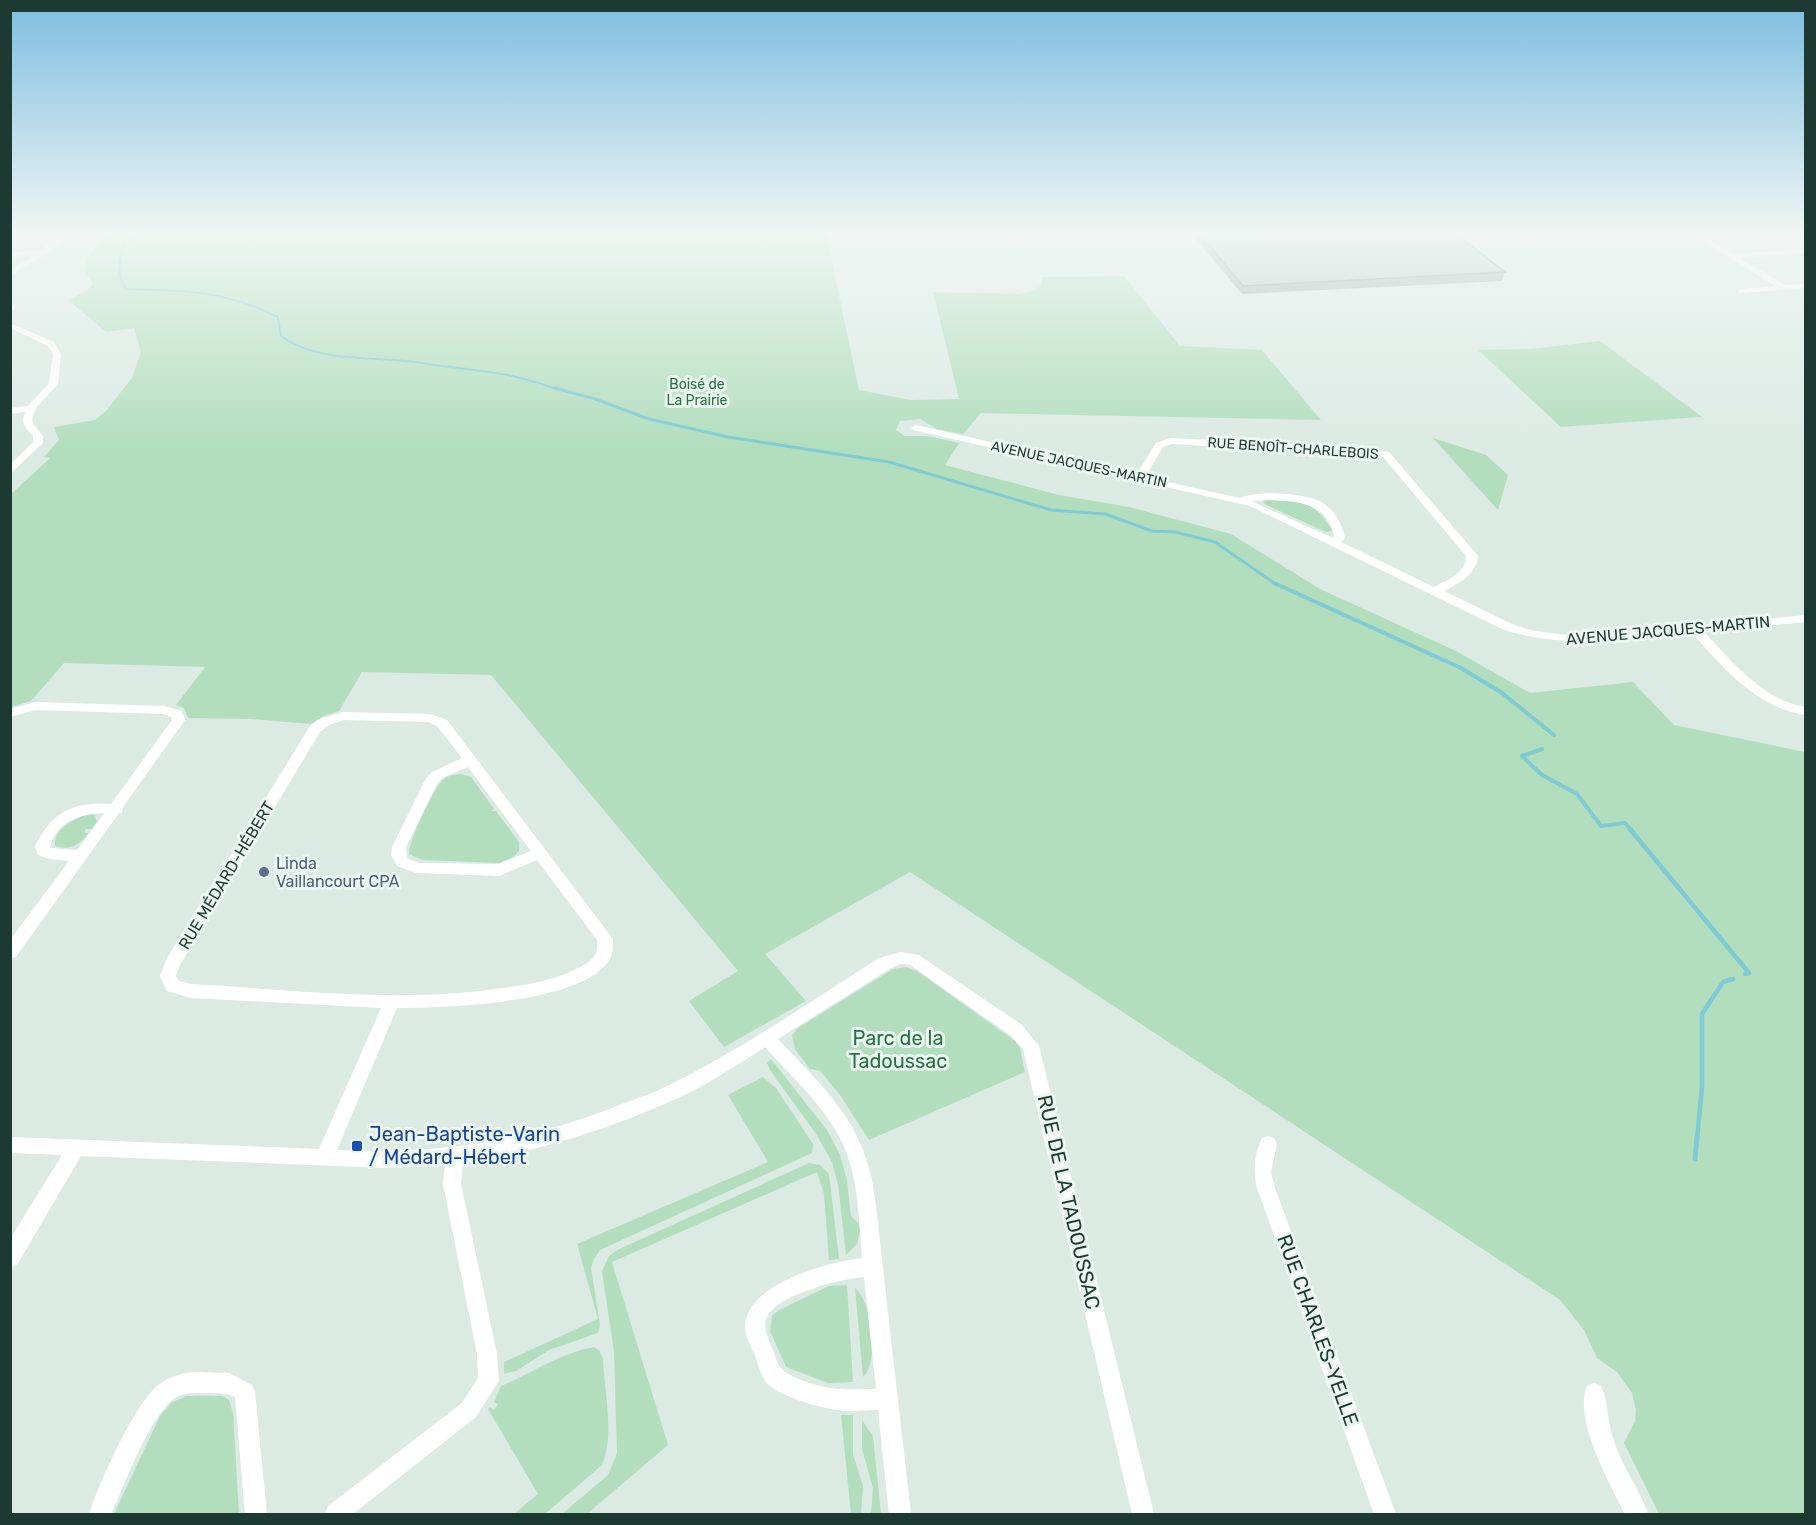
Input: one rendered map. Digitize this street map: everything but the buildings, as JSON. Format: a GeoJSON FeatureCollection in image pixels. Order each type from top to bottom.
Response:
{"type":"FeatureCollection","features":[{"type":"Feature","properties":{"kind":"street"},"geometry":{"type":"LineString","coordinates":[[10,305],[10,310]]}},
{"type":"Feature","properties":{"kind":"street"},"geometry":{"type":"LineString","coordinates":[[10,317],[22,329]]}},
{"type":"Feature","properties":{"kind":"street"},"geometry":{"type":"LineString","coordinates":[[10,325],[51,344],[57,354],[52,387],[30,409],[27,423],[37,435],[38,443],[10,471]]}},
{"type":"Feature","properties":{"kind":"street"},"geometry":{"type":"LineString","coordinates":[[10,411],[30,409]]}},
{"type":"Feature","properties":{"kind":"street","name":"AVENUE JACQUES-MARTIN"},"geometry":{"type":"LineString","coordinates":[[916,428],[1242,501],[1335,542],[1508,627],[1550,638],[1591,639],[1806,618]]}},
{"type":"Feature","properties":{"kind":"street","name":"RUE BENOÎT-CHARLEBOIS"},"geometry":{"type":"LineString","coordinates":[[1140,477],[1159,445],[1171,441],[1386,454],[1472,556],[1473,561],[1469,568],[1436,591]]}},
{"type":"Feature","properties":{"kind":"street","name":"AVENUE JACQUES-MARTIN"},"geometry":{"type":"LineString","coordinates":[[1242,501],[1250,497],[1262,497],[1316,503],[1324,508],[1340,532],[1340,538],[1335,542]]}},
{"type":"Feature","properties":{"kind":"street"},"geometry":{"type":"LineString","coordinates":[[1695,629],[1767,699],[1790,710],[1806,711]]}},
{"type":"Feature","properties":{"kind":"street"},"geometry":{"type":"LineString","coordinates":[[10,713],[35,706],[164,710],[177,714],[177,724],[10,953]]}},
{"type":"Feature","properties":{"kind":"street","name":"RUE MÉDARD-HÉBERT"},"geometry":{"type":"LineString","coordinates":[[343,716],[430,718],[442,723],[540,853],[605,939],[605,956],[597,966],[558,983],[504,995],[448,1000],[392,999],[184,991],[173,986],[168,976],[178,954],[319,726],[343,716]]}},
{"type":"Feature","properties":{"kind":"street"},"geometry":{"type":"LineString","coordinates":[[470,760],[436,775],[431,781],[399,847],[398,855],[402,862],[416,868],[492,870],[508,868],[540,853]]}},
{"type":"Feature","properties":{"kind":"street"},"geometry":{"type":"LineString","coordinates":[[81,856],[49,854],[43,851],[42,846],[61,820],[72,812],[86,808],[117,809]]}},
{"type":"Feature","properties":{"kind":"street","name":"RUE DE LA TADOUSSAC"},"geometry":{"type":"LineString","coordinates":[[766,1036],[885,963],[900,958],[920,962],[1016,1030],[1031,1046],[1143,1515]]}},
{"type":"Feature","properties":{"kind":"street"},"geometry":{"type":"LineString","coordinates":[[325,1157],[392,999]]}},
{"type":"Feature","properties":{"kind":"street"},"geometry":{"type":"LineString","coordinates":[[10,1145],[387,1160],[454,1156],[546,1138],[628,1112],[703,1076],[766,1036],[837,1117],[850,1138],[861,1172],[900,1515]]}},
{"type":"Feature","properties":{"kind":"street","name":"RUE CHARLES-YELLE"},"geometry":{"type":"LineString","coordinates":[[1268,1144],[1262,1172],[1266,1188],[1385,1515]]}},
{"type":"Feature","properties":{"kind":"street"},"geometry":{"type":"LineString","coordinates":[[10,1258],[76,1148]]}},
{"type":"Feature","properties":{"kind":"street"},"geometry":{"type":"LineString","coordinates":[[336,1515],[469,1410],[489,1381],[487,1354],[452,1184],[454,1156]]}},
{"type":"Feature","properties":{"kind":"street"},"geometry":{"type":"LineString","coordinates":[[873,1266],[832,1272],[770,1299],[759,1310],[755,1326],[769,1368],[778,1381],[837,1400],[886,1399]]}},
{"type":"Feature","properties":{"kind":"street"},"geometry":{"type":"LineString","coordinates":[[100,1515],[152,1407],[170,1389],[194,1382],[229,1383],[240,1386],[245,1392],[256,1515]]}},
{"type":"Feature","properties":{"kind":"street"},"geometry":{"type":"LineString","coordinates":[[1594,1393],[1597,1427],[1601,1442],[1637,1515]]}},
{"type":"Feature","properties":{"kind":"green space","name":"Boisé de La Prairie"},"geometry":{"type":"Polygon","coordinates":[[[73,304],[841,304],[859,390],[911,400],[959,399],[936,304],[1147,304],[1180,346],[1262,350],[1321,420],[981,413],[963,434],[937,429],[920,419],[900,421],[896,430],[905,436],[928,436],[959,443],[945,465],[1059,495],[1129,507],[1231,534],[1320,589],[1456,651],[1530,693],[1633,682],[1674,725],[1805,752],[1805,1514],[1659,1514],[1624,1443],[1635,1421],[1636,1410],[1632,1393],[1617,1372],[1597,1358],[1584,1330],[1560,1300],[910,872],[765,954],[806,1001],[724,1047],[689,1001],[738,971],[491,675],[362,672],[339,711],[323,716],[311,724],[250,719],[188,718],[184,708],[176,705],[205,667],[64,663],[31,701],[11,707],[11,494],[50,458],[44,457],[59,440],[54,427],[95,420],[106,411],[132,378],[141,352],[134,328],[106,332],[73,304]]]}},
{"type":"Feature","properties":{"kind":"green space"},"geometry":{"type":"Polygon","coordinates":[[[1600,341],[1702,417],[1561,427],[1478,350],[1530,349],[1600,341]]]}},
{"type":"Feature","properties":{"kind":"green space"},"geometry":{"type":"Polygon","coordinates":[[[1433,438],[1486,455],[1508,475],[1498,510],[1433,438]]]}},
{"type":"Feature","properties":{"kind":"green space"},"geometry":{"type":"Polygon","coordinates":[[[1265,500],[1298,502],[1312,507],[1333,531],[1326,532],[1266,505],[1263,502],[1265,500]]]}},
{"type":"Feature","properties":{"kind":"green space"},"geometry":{"type":"Polygon","coordinates":[[[461,774],[471,777],[494,809],[491,811],[496,811],[519,842],[519,851],[512,858],[499,863],[422,860],[409,854],[417,828],[439,785],[447,777],[461,774]]]}},
{"type":"Feature","properties":{"kind":"green space"},"geometry":{"type":"Polygon","coordinates":[[[89,814],[95,815],[97,822],[92,829],[86,829],[84,833],[89,833],[82,841],[65,848],[55,846],[55,840],[61,829],[72,821],[89,814]]]}},
{"type":"Feature","properties":{"kind":"green space","name":"Parc de la Tadoussac"},"geometry":{"type":"Polygon","coordinates":[[[906,967],[917,971],[1015,1041],[1020,1048],[1025,1072],[869,1140],[840,1095],[820,1071],[810,1069],[795,1049],[792,1035],[798,1028],[893,969],[906,967]]]}},
{"type":"Feature","properties":{"kind":"green space"},"geometry":{"type":"Polygon","coordinates":[[[771,1059],[827,1130],[840,1155],[847,1180],[851,1216],[859,1224],[860,1230],[857,1244],[846,1255],[838,1185],[832,1162],[816,1134],[770,1070],[767,1063],[771,1059]]]}},
{"type":"Feature","properties":{"kind":"green space"},"geometry":{"type":"Polygon","coordinates":[[[763,1077],[776,1088],[813,1144],[812,1153],[600,1250],[591,1268],[600,1325],[598,1333],[549,1350],[516,1371],[504,1374],[504,1362],[598,1319],[577,1244],[768,1162],[728,1095],[763,1077]]]}},
{"type":"Feature","properties":{"kind":"green space"},"geometry":{"type":"Polygon","coordinates":[[[809,1163],[820,1165],[829,1174],[839,1259],[829,1260],[824,1194],[817,1172],[612,1262],[668,1445],[587,1514],[562,1514],[608,1475],[617,1453],[614,1352],[602,1271],[609,1256],[617,1250],[809,1163]]]}},
{"type":"Feature","properties":{"kind":"green space"},"geometry":{"type":"Polygon","coordinates":[[[847,1285],[853,1382],[828,1383],[786,1367],[770,1331],[772,1316],[779,1310],[829,1286],[847,1285]]]}},
{"type":"Feature","properties":{"kind":"green space"},"geometry":{"type":"Polygon","coordinates":[[[855,1288],[866,1306],[872,1332],[871,1358],[863,1377],[855,1288]]]}},
{"type":"Feature","properties":{"kind":"green space"},"geometry":{"type":"Polygon","coordinates":[[[594,1347],[600,1351],[603,1359],[608,1413],[608,1440],[602,1465],[545,1514],[514,1514],[538,1494],[488,1409],[490,1407],[494,1410],[498,1404],[494,1402],[501,1386],[558,1359],[594,1347]]]}},
{"type":"Feature","properties":{"kind":"green space"},"geometry":{"type":"Polygon","coordinates":[[[186,1396],[222,1396],[229,1400],[233,1413],[239,1514],[114,1514],[160,1416],[171,1403],[186,1396]]]}},
{"type":"Feature","properties":{"kind":"green space"},"geometry":{"type":"Polygon","coordinates":[[[841,1415],[853,1415],[853,1454],[863,1486],[861,1514],[851,1514],[841,1415]]]}},
{"type":"Feature","properties":{"kind":"green space"},"geometry":{"type":"Polygon","coordinates":[[[862,1420],[873,1436],[881,1514],[871,1514],[873,1488],[862,1449],[862,1420]]]}},
{"type":"Feature","properties":{"kind":"waterway"},"geometry":{"type":"LineString","coordinates":[[248,304],[278,317],[281,336],[312,351],[328,355],[398,360],[491,372],[560,390]]}},
{"type":"Feature","properties":{"kind":"waterway"},"geometry":{"type":"LineString","coordinates":[[555,388],[595,399],[649,419],[728,437],[889,462],[1051,510],[1105,514],[1152,531],[1175,532],[1215,542],[1274,583]]}},
{"type":"Feature","properties":{"kind":"waterway"},"geometry":{"type":"LineString","coordinates":[[1274,583],[1461,668],[1502,693],[1554,735]]}},
{"type":"Feature","properties":{"kind":"waterway"},"geometry":{"type":"LineString","coordinates":[[1542,749],[1522,756],[1542,775],[1577,794],[1601,826],[1625,823],[1631,830]]}},
{"type":"Feature","properties":{"kind":"waterway"},"geometry":{"type":"LineString","coordinates":[[1630,829],[1749,973],[1745,974]]}},
{"type":"Feature","properties":{"kind":"waterway"},"geometry":{"type":"LineString","coordinates":[[1697,1139],[1702,1087],[1702,1014],[1723,982],[1733,979]]}},
{"type":"Feature","properties":{"kind":"waterway"},"geometry":{"type":"LineString","coordinates":[[1695,1159],[1697,1137]]}},
{"type":"Feature","properties":{"kind":"place","name":"Linda Vaillancourt CPA"},"geometry":{"type":"Point","coordinates":[264,872]}},
{"type":"Feature","properties":{"kind":"place","name":"Jean-Baptiste-Varin / Médard-Hébert"},"geometry":{"type":"Point","coordinates":[357,1146]}}]}
